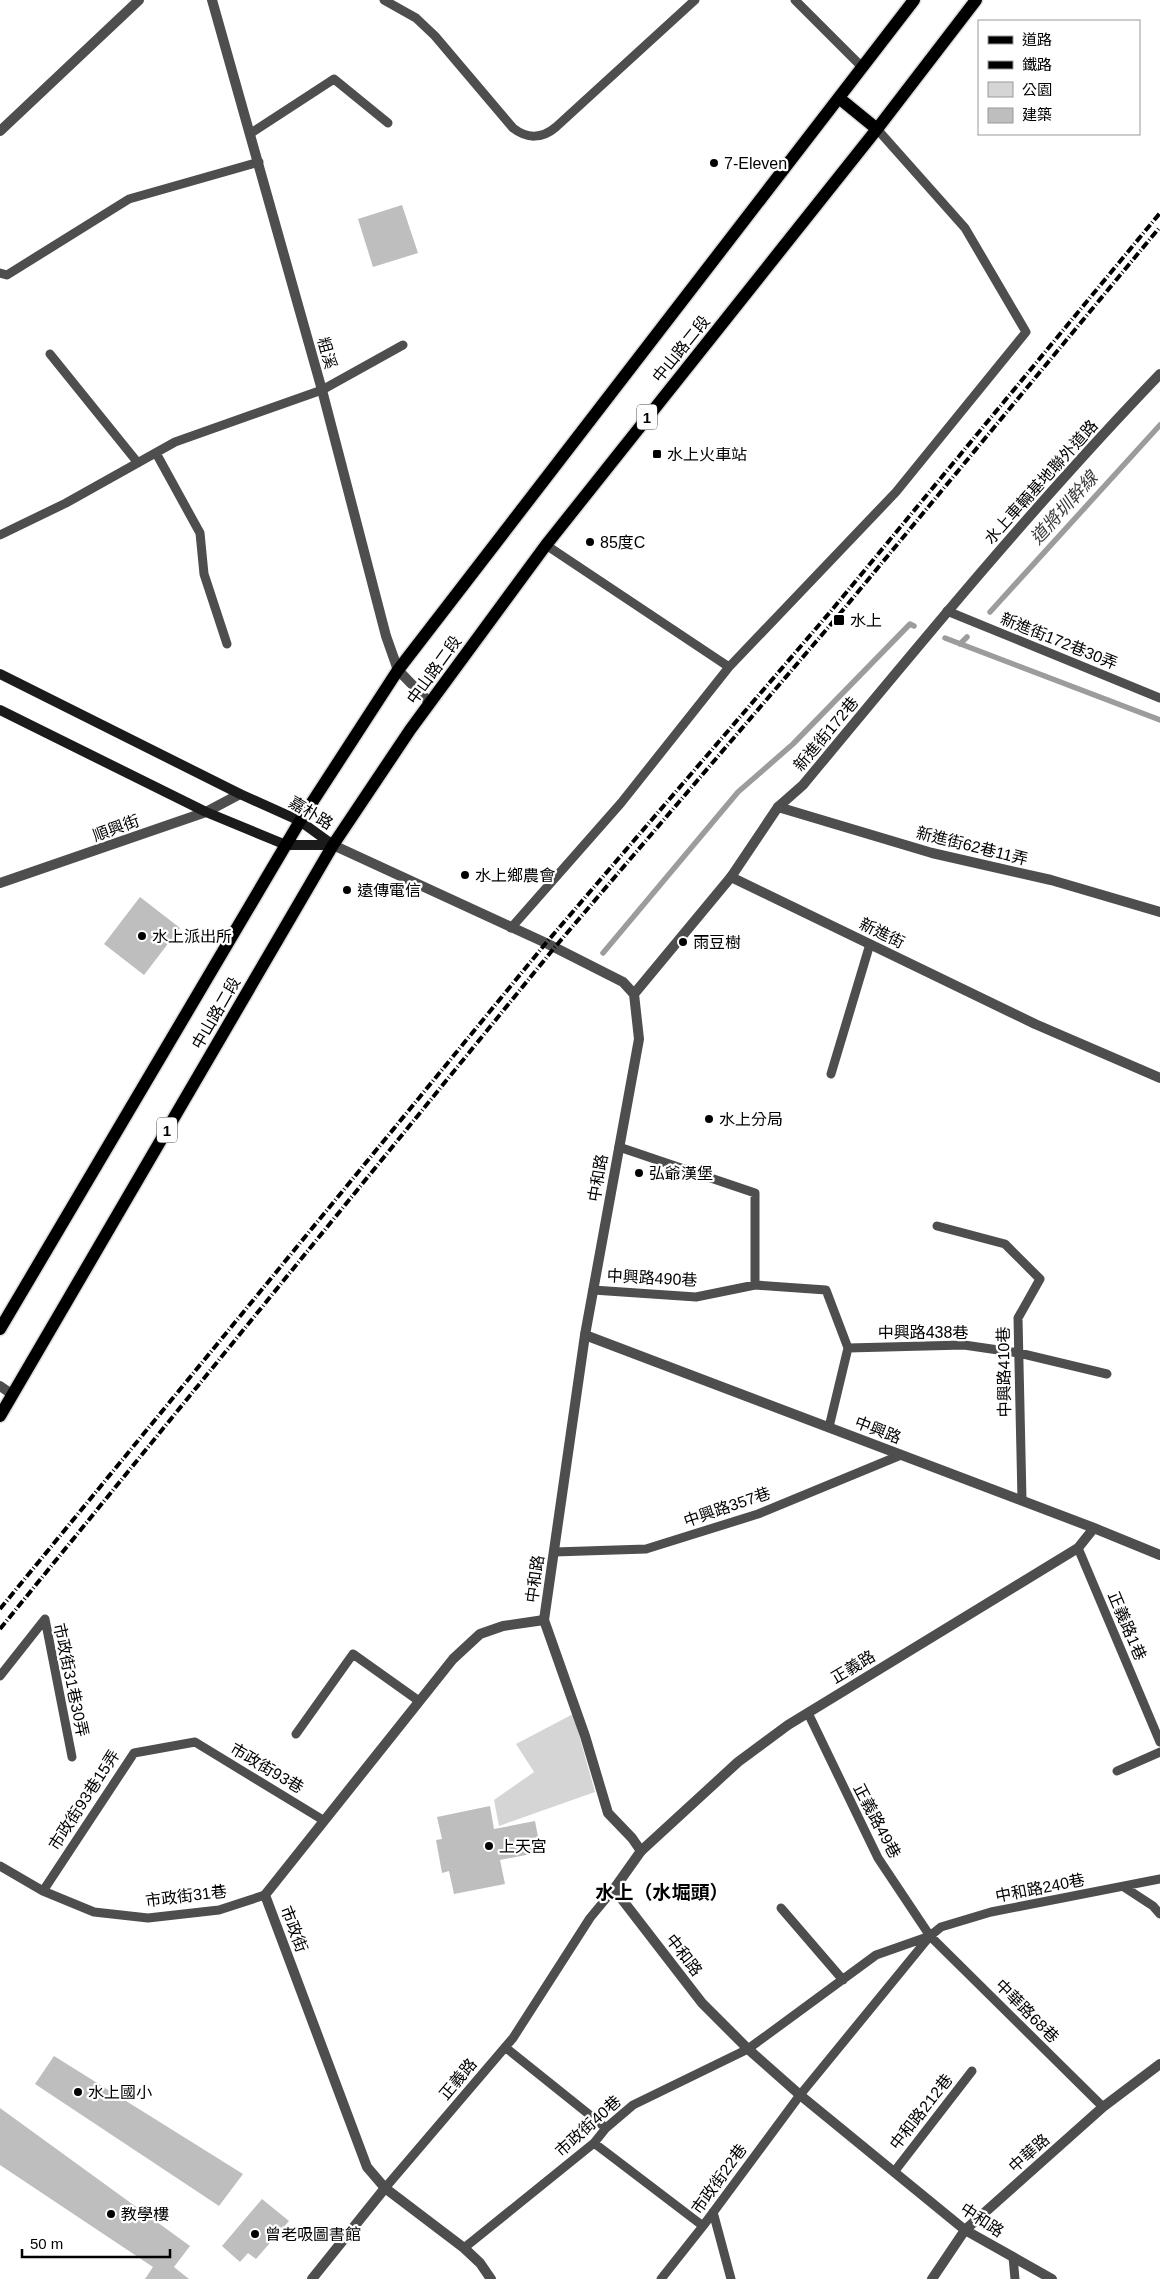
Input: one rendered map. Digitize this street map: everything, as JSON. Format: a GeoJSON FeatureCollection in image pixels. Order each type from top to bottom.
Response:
{"type":"FeatureCollection","features":[{"type":"Feature","properties":{"kind":"main road","name":"中山路二段"},"geometry":{"type":"LineString","coordinates":[[0,1330],[300,821],[398,670],[914,0]]}},
{"type":"Feature","properties":{"kind":"main road","name":"中山路二段"},"geometry":{"type":"LineString","coordinates":[[0,1416],[333,845],[430,703],[546,545],[976,0]]}},
{"type":"Feature","properties":{"kind":"main road"},"geometry":{"type":"LineString","coordinates":[[839,98],[876,129]]}},
{"type":"Feature","properties":{"kind":"main road","name":"嘉朴路"},"geometry":{"type":"LineString","coordinates":[[0,674],[240,794],[300,821],[333,845]]}},
{"type":"Feature","properties":{"kind":"main road","name":"嘉朴路"},"geometry":{"type":"LineString","coordinates":[[0,710],[206,812],[286,845],[333,845]]}},
{"type":"Feature","properties":{"kind":"street"},"geometry":{"type":"LineString","coordinates":[[0,131],[139,0]]}},
{"type":"Feature","properties":{"kind":"street","name":"粗溪"},"geometry":{"type":"LineString","coordinates":[[212,0],[322,390],[386,636],[398,670],[430,703]]}},
{"type":"Feature","properties":{"kind":"street","name":"水上車輛基地聯外道路"},"geometry":{"type":"LineString","coordinates":[[947,611],[1101,435],[1160,374]]}},
{"type":"Feature","properties":{"kind":"street","name":"新進街172巷"},"geometry":{"type":"LineString","coordinates":[[731,877],[778,807],[803,785],[947,611]]}},
{"type":"Feature","properties":{"kind":"street","name":"順興街"},"geometry":{"type":"LineString","coordinates":[[0,883],[206,812],[240,794]]}},
{"type":"Feature","properties":{"kind":"street","name":"新進街62巷11弄"},"geometry":{"type":"LineString","coordinates":[[778,807],[932,853],[1051,880],[1160,912]]}},
{"type":"Feature","properties":{"kind":"street"},"geometry":{"type":"LineString","coordinates":[[333,845],[546,943],[623,982],[634,994],[731,877]]}},
{"type":"Feature","properties":{"kind":"street","name":"新進街"},"geometry":{"type":"LineString","coordinates":[[731,877],[1036,1024],[1160,1078]]}},
{"type":"Feature","properties":{"kind":"street","name":"中和路"},"geometry":{"type":"LineString","coordinates":[[634,994],[639,1039],[584,1335],[544,1620],[585,1736],[608,1813],[632,1838],[641,1851]]}},
{"type":"Feature","properties":{"kind":"street","name":"中興路"},"geometry":{"type":"LineString","coordinates":[[584,1335],[1022,1500],[1160,1555]]}},
{"type":"Feature","properties":{"kind":"street"},"geometry":{"type":"LineString","coordinates":[[0,1386],[13,1395]]}},
{"type":"Feature","properties":{"kind":"street","name":"正義路"},"geometry":{"type":"LineString","coordinates":[[641,1851],[738,1762],[788,1725],[1078,1548],[1094,1528]]}},
{"type":"Feature","properties":{"kind":"street","name":"市政街"},"geometry":{"type":"LineString","coordinates":[[491,2279],[480,2263],[464,2248],[385,2188],[367,2167],[265,1895],[453,1659],[480,1634],[503,1626],[544,1620]]}},
{"type":"Feature","properties":{"kind":"street"},"geometry":{"type":"LineString","coordinates":[[614,1889],[641,1851]]}},
{"type":"Feature","properties":{"kind":"street","name":"中和路"},"geometry":{"type":"LineString","coordinates":[[614,1889],[702,2003],[748,2049],[800,2095],[965,2230],[1052,2279]]}},
{"type":"Feature","properties":{"kind":"street","name":"中華路"},"geometry":{"type":"LineString","coordinates":[[932,2279],[965,2230],[1103,2107],[1160,2064]]}},
{"type":"Feature","properties":{"kind":"street","name":"正義路"},"geometry":{"type":"LineString","coordinates":[[312,2279],[385,2188]]}},
{"type":"Feature","properties":{"kind":"lane"},"geometry":{"type":"LineString","coordinates":[[384,0],[416,18],[431,32],[513,128],[527,136],[539,137],[548,134],[556,127],[695,0]]}},
{"type":"Feature","properties":{"kind":"lane"},"geometry":{"type":"LineString","coordinates":[[794,0],[862,67]]}},
{"type":"Feature","properties":{"kind":"lane"},"geometry":{"type":"LineString","coordinates":[[251,134],[334,79],[388,123]]}},
{"type":"Feature","properties":{"kind":"lane"},"geometry":{"type":"LineString","coordinates":[[511,928],[621,803],[729,667],[896,492],[1026,332],[965,228],[876,129]]}},
{"type":"Feature","properties":{"kind":"lane"},"geometry":{"type":"LineString","coordinates":[[0,272],[7,275],[129,199],[259,162]]}},
{"type":"Feature","properties":{"kind":"lane"},"geometry":{"type":"LineString","coordinates":[[0,535],[66,503],[175,442],[322,390],[402,345]]}},
{"type":"Feature","properties":{"kind":"lane"},"geometry":{"type":"LineString","coordinates":[[50,354],[138,463]]}},
{"type":"Feature","properties":{"kind":"lane"},"geometry":{"type":"LineString","coordinates":[[156,453],[200,533],[204,574],[227,644]]}},
{"type":"Feature","properties":{"kind":"lane"},"geometry":{"type":"LineString","coordinates":[[546,545],[729,667]]}},
{"type":"Feature","properties":{"kind":"lane","name":"新進街172巷30弄"},"geometry":{"type":"LineString","coordinates":[[947,611],[1160,698]]}},
{"type":"Feature","properties":{"kind":"lane"},"geometry":{"type":"LineString","coordinates":[[830,1074],[870,944]]}},
{"type":"Feature","properties":{"kind":"lane"},"geometry":{"type":"LineString","coordinates":[[619,1147],[755,1193],[755,1285]]}},
{"type":"Feature","properties":{"kind":"lane","name":"中興路410巷"},"geometry":{"type":"LineString","coordinates":[[937,1226],[1005,1244],[1040,1279],[1018,1318],[1022,1500]]}},
{"type":"Feature","properties":{"kind":"lane","name":"中興路490巷"},"geometry":{"type":"LineString","coordinates":[[593,1290],[696,1297],[755,1285],[826,1290],[848,1348]]}},
{"type":"Feature","properties":{"kind":"lane","name":"中興路438巷"},"geometry":{"type":"LineString","coordinates":[[848,1348],[964,1345],[1019,1353],[1106,1374]]}},
{"type":"Feature","properties":{"kind":"lane"},"geometry":{"type":"LineString","coordinates":[[829,1427],[848,1348]]}},
{"type":"Feature","properties":{"kind":"lane","name":"中興路357巷"},"geometry":{"type":"LineString","coordinates":[[554,1552],[646,1549],[758,1514],[901,1455]]}},
{"type":"Feature","properties":{"kind":"lane","name":"正義路1巷"},"geometry":{"type":"LineString","coordinates":[[1078,1548],[1160,1742]]}},
{"type":"Feature","properties":{"kind":"lane","name":"市政街31巷30弄"},"geometry":{"type":"LineString","coordinates":[[0,1676],[45,1619],[72,1757]]}},
{"type":"Feature","properties":{"kind":"lane"},"geometry":{"type":"LineString","coordinates":[[296,1734],[353,1654],[420,1701]]}},
{"type":"Feature","properties":{"kind":"lane","name":"正義路49巷"},"geometry":{"type":"LineString","coordinates":[[808,1713],[878,1858],[930,1936]]}},
{"type":"Feature","properties":{"kind":"lane","name":"市政街93巷"},"geometry":{"type":"LineString","coordinates":[[195,1742],[323,1820]]}},
{"type":"Feature","properties":{"kind":"lane","name":"市政街93巷15弄"},"geometry":{"type":"LineString","coordinates":[[43,1890],[134,1753],[195,1742]]}},
{"type":"Feature","properties":{"kind":"lane"},"geometry":{"type":"LineString","coordinates":[[1116,1771],[1160,1752]]}},
{"type":"Feature","properties":{"kind":"lane","name":"市政街31巷"},"geometry":{"type":"LineString","coordinates":[[0,1866],[43,1890],[94,1912],[148,1918],[219,1910],[265,1895]]}},
{"type":"Feature","properties":{"kind":"lane","name":"中和路240巷"},"geometry":{"type":"LineString","coordinates":[[800,2095],[930,1936],[941,1927],[991,1912],[1160,1879]]}},
{"type":"Feature","properties":{"kind":"lane"},"geometry":{"type":"LineString","coordinates":[[1124,1887],[1153,1906],[1160,1914]]}},
{"type":"Feature","properties":{"kind":"lane","name":"正義路"},"geometry":{"type":"LineString","coordinates":[[385,2188],[514,2038],[590,1918],[614,1889]]}},
{"type":"Feature","properties":{"kind":"lane"},"geometry":{"type":"LineString","coordinates":[[781,1908],[843,1980]]}},
{"type":"Feature","properties":{"kind":"lane","name":"中和路240巷"},"geometry":{"type":"LineString","coordinates":[[748,2049],[876,1955],[930,1936]]}},
{"type":"Feature","properties":{"kind":"lane","name":"中華路68巷"},"geometry":{"type":"LineString","coordinates":[[930,1936],[1103,2107]]}},
{"type":"Feature","properties":{"kind":"lane"},"geometry":{"type":"LineString","coordinates":[[505,2048],[606,2128]]}},
{"type":"Feature","properties":{"kind":"lane","name":"市政街40巷"},"geometry":{"type":"LineString","coordinates":[[464,2248],[594,2143],[606,2128],[633,2105],[748,2049]]}},
{"type":"Feature","properties":{"kind":"lane","name":"中和路212巷"},"geometry":{"type":"LineString","coordinates":[[894,2172],[972,2071]]}},
{"type":"Feature","properties":{"kind":"lane","name":"市政街22巷"},"geometry":{"type":"LineString","coordinates":[[661,2279],[703,2226],[800,2095]]}},
{"type":"Feature","properties":{"kind":"lane"},"geometry":{"type":"LineString","coordinates":[[594,2143],[703,2226]]}},
{"type":"Feature","properties":{"kind":"lane"},"geometry":{"type":"LineString","coordinates":[[713,2212],[731,2279]]}},
{"type":"Feature","properties":{"kind":"lane"},"geometry":{"type":"LineString","coordinates":[[1013,2257],[1015,2279]]}},
{"type":"Feature","properties":{"kind":"green space"},"geometry":{"type":"Polygon","coordinates":[[[573,1714],[595,1792],[499,1826],[494,1800],[534,1772],[516,1744],[573,1714]]]}},
{"type":"Feature","properties":{"kind":"building"},"geometry":{"type":"Polygon","coordinates":[[[402,205],[418,253],[373,267],[358,219],[402,205]]]}},
{"type":"Feature","properties":{"kind":"building","name":"水上派出所"},"geometry":{"type":"Polygon","coordinates":[[[140,897],[180,928],[144,975],[104,944],[140,897]]]}},
{"type":"Feature","properties":{"kind":"building","name":"上天宮"},"geometry":{"type":"Polygon","coordinates":[[[490,1806],[494,1829],[535,1821],[541,1852],[500,1860],[505,1884],[454,1894],[449,1871],[442,1873],[436,1840],[442,1839],[437,1817],[490,1806]]]}},
{"type":"Feature","properties":{"kind":"building","name":"教學樓"},"geometry":{"type":"Polygon","coordinates":[[[54,2056],[243,2174],[219,2206],[35,2084],[54,2056]]]}},
{"type":"Feature","properties":{"kind":"building","name":"教學樓"},"geometry":{"type":"Polygon","coordinates":[[[0,2108],[190,2246],[174,2267],[189,2279],[145,2279],[153,2267],[0,2165],[0,2108]]]}},
{"type":"Feature","properties":{"kind":"building","name":"曾老吸圖書館"},"geometry":{"type":"Polygon","coordinates":[[[262,2199],[289,2221],[256,2259],[248,2253],[240,2262],[222,2246],[262,2199]]]}},
{"type":"Feature","properties":{"kind":"waterway","name":"道將圳幹線"},"geometry":{"type":"LineString","coordinates":[[990,612],[1160,425]]}},
{"type":"Feature","properties":{"kind":"waterway"},"geometry":{"type":"LineString","coordinates":[[603,953],[738,792],[793,744],[910,624],[914,626]]}},
{"type":"Feature","properties":{"kind":"waterway","name":"道將圳幹線"},"geometry":{"type":"LineString","coordinates":[[960,644],[967,637]]}},
{"type":"Feature","properties":{"kind":"waterway"},"geometry":{"type":"LineString","coordinates":[[945,638],[1160,720]]}},
{"type":"Feature","properties":{"kind":"railway"},"geometry":{"type":"LineString","coordinates":[[0,1609],[546,943],[831,611],[1160,213]]}},
{"type":"Feature","properties":{"kind":"railway"},"geometry":{"type":"LineString","coordinates":[[0,1629],[555,947],[838,616],[1160,227]]}},
{"type":"Feature","properties":{"kind":"place","name":"7-Eleven"},"geometry":{"type":"Point","coordinates":[714,163]}},
{"type":"Feature","properties":{"kind":"place","name":"水上火車站"},"geometry":{"type":"Point","coordinates":[657,454]}},
{"type":"Feature","properties":{"kind":"place","name":"85度C"},"geometry":{"type":"Point","coordinates":[590,542]}},
{"type":"Feature","properties":{"kind":"place","name":"水上"},"geometry":{"type":"Point","coordinates":[839,620]}},
{"type":"Feature","properties":{"kind":"place","name":"水上鄉農會"},"geometry":{"type":"Point","coordinates":[465,875]}},
{"type":"Feature","properties":{"kind":"place","name":"遠傳電信"},"geometry":{"type":"Point","coordinates":[347,890]}},
{"type":"Feature","properties":{"kind":"place","name":"水上派出所"},"geometry":{"type":"Point","coordinates":[142,936]}},
{"type":"Feature","properties":{"kind":"place","name":"雨豆樹"},"geometry":{"type":"Point","coordinates":[683,942]}},
{"type":"Feature","properties":{"kind":"place","name":"水上分局"},"geometry":{"type":"Point","coordinates":[709,1119]}},
{"type":"Feature","properties":{"kind":"place","name":"弘爺漢堡"},"geometry":{"type":"Point","coordinates":[639,1173]}},
{"type":"Feature","properties":{"kind":"place","name":"上天宮"},"geometry":{"type":"Point","coordinates":[489,1846]}},
{"type":"Feature","properties":{"kind":"place","name":"水上國小"},"geometry":{"type":"Point","coordinates":[78,2092]}},
{"type":"Feature","properties":{"kind":"place","name":"教學樓"},"geometry":{"type":"Point","coordinates":[111,2214]}},
{"type":"Feature","properties":{"kind":"place","name":"曾老吸圖書館"},"geometry":{"type":"Point","coordinates":[255,2234]}},
{"type":"Feature","properties":{"kind":"district","name":"水上（水堀頭）"},"geometry":{"type":"Point","coordinates":[662,1892]}}]}
